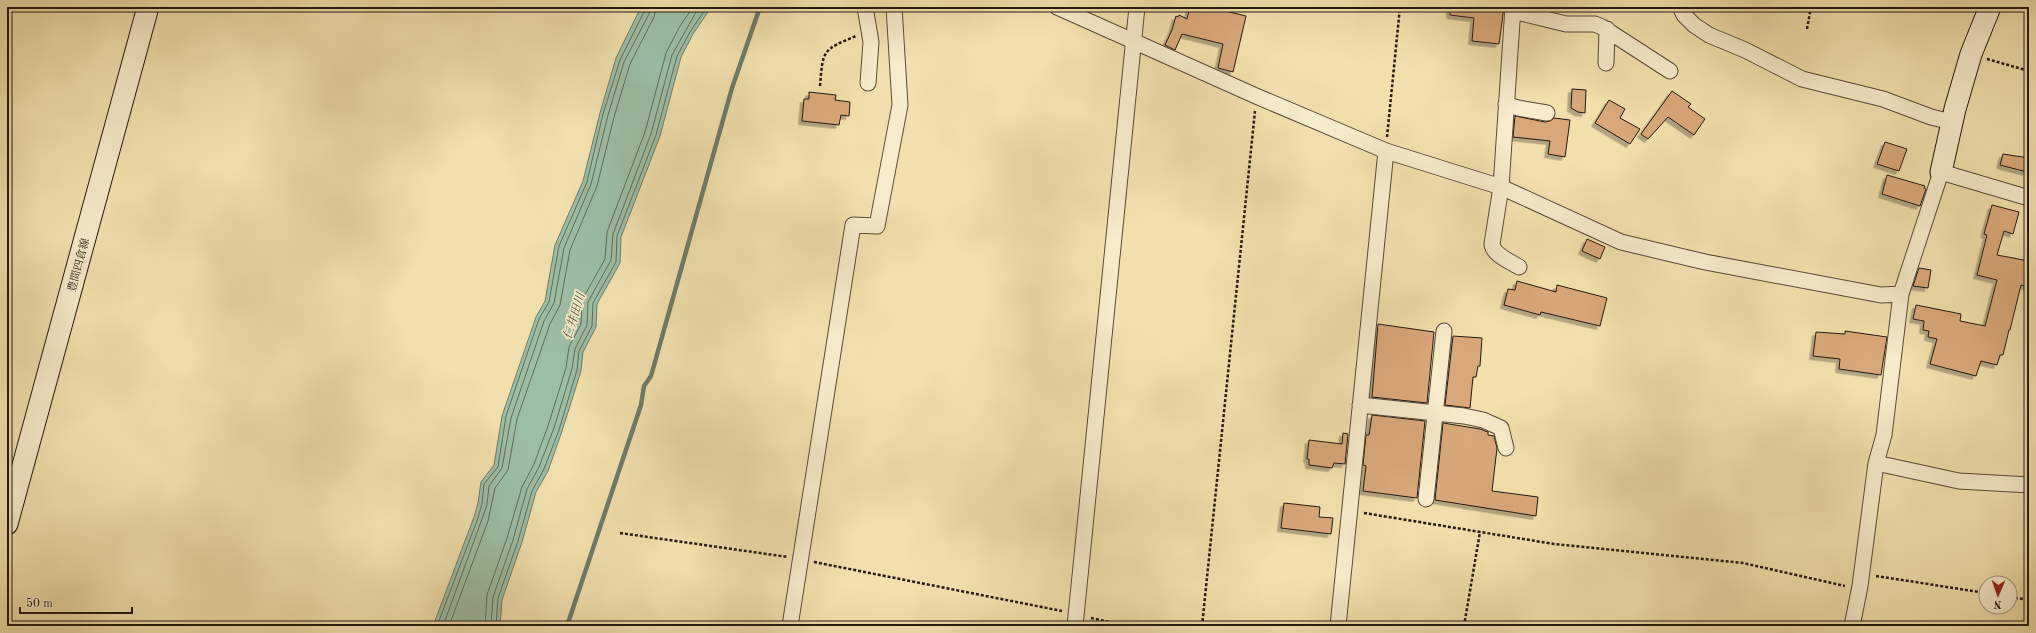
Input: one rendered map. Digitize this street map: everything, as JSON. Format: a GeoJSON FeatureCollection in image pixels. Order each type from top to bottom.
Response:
{"type":"FeatureCollection","features":[{"type":"Feature","properties":{"kind":"main road","name":"豊間四倉線"},"geometry":{"type":"LineString","coordinates":[[7,524],[148,7]]}},
{"type":"Feature","properties":{"kind":"main road"},"geometry":{"type":"LineString","coordinates":[[1940,172],[1952,122],[1972,54],[1990,7]]}},
{"type":"Feature","properties":{"kind":"street"},"geometry":{"type":"LineString","coordinates":[[865,7],[871,42],[868,83]]}},
{"type":"Feature","properties":{"kind":"street"},"geometry":{"type":"LineString","coordinates":[[790,626],[853,225],[876,226],[900,105],[894,7]]}},
{"type":"Feature","properties":{"kind":"street"},"geometry":{"type":"LineString","coordinates":[[1057,7],[1256,96],[1386,151],[1501,187],[1621,242],[1721,265],[1882,295],[1901,294]]}},
{"type":"Feature","properties":{"kind":"street"},"geometry":{"type":"LineString","coordinates":[[1075,620],[1137,7]]}},
{"type":"Feature","properties":{"kind":"street"},"geometry":{"type":"LineString","coordinates":[[1680,7],[1684,15],[1694,26],[1709,35],[1745,50],[1802,79],[1883,99],[1931,117],[1952,122]]}},
{"type":"Feature","properties":{"kind":"street"},"geometry":{"type":"LineString","coordinates":[[1519,267],[1493,248],[1501,187],[1513,9],[1566,24],[1596,24],[1607,29],[1670,71]]}},
{"type":"Feature","properties":{"kind":"street"},"geometry":{"type":"LineString","coordinates":[[1606,63],[1607,29]]}},
{"type":"Feature","properties":{"kind":"street"},"geometry":{"type":"LineString","coordinates":[[1506,104],[1518,108],[1547,113]]}},
{"type":"Feature","properties":{"kind":"street"},"geometry":{"type":"LineString","coordinates":[[1338,626],[1386,151]]}},
{"type":"Feature","properties":{"kind":"street"},"geometry":{"type":"LineString","coordinates":[[1852,626],[1862,574],[1876,463],[1884,435],[1901,294],[1940,172],[2029,198]]}},
{"type":"Feature","properties":{"kind":"street"},"geometry":{"type":"LineString","coordinates":[[1426,499],[1444,331]]}},
{"type":"Feature","properties":{"kind":"street"},"geometry":{"type":"LineString","coordinates":[[1360,405],[1464,416],[1483,420],[1501,428],[1506,448]]}},
{"type":"Feature","properties":{"kind":"street"},"geometry":{"type":"LineString","coordinates":[[1876,463],[1959,481],[2029,484]]}},
{"type":"Feature","properties":{"kind":"path"},"geometry":{"type":"LineString","coordinates":[[1386,151],[1400,7]]}},
{"type":"Feature","properties":{"kind":"path"},"geometry":{"type":"LineString","coordinates":[[1807,29],[1811,7]]}},
{"type":"Feature","properties":{"kind":"path"},"geometry":{"type":"LineString","coordinates":[[820,86],[822,58],[830,47],[869,31]]}},
{"type":"Feature","properties":{"kind":"path"},"geometry":{"type":"LineString","coordinates":[[1972,54],[2029,71]]}},
{"type":"Feature","properties":{"kind":"path"},"geometry":{"type":"LineString","coordinates":[[1202,626],[1256,96]]}},
{"type":"Feature","properties":{"kind":"path"},"geometry":{"type":"LineString","coordinates":[[1349,511],[1554,544],[1679,555],[1743,563],[1859,589]]}},
{"type":"Feature","properties":{"kind":"path"},"geometry":{"type":"LineString","coordinates":[[1464,626],[1480,532]]}},
{"type":"Feature","properties":{"kind":"path"},"geometry":{"type":"LineString","coordinates":[[620,533],[800,559],[1075,620],[1128,626]]}},
{"type":"Feature","properties":{"kind":"path"},"geometry":{"type":"LineString","coordinates":[[1862,574],[1978,592]]}},
{"type":"Feature","properties":{"kind":"path"},"geometry":{"type":"LineString","coordinates":[[2018,598],[2029,600]]}},
{"type":"Feature","properties":{"kind":"water","name":"仁井田川"},"geometry":{"type":"Polygon","coordinates":[[[641,7],[708,7],[708,12],[693,34],[681,57],[660,136],[621,237],[620,263],[597,304],[596,327],[583,352],[581,371],[548,471],[536,492],[522,542],[502,600],[500,626],[433,626],[474,517],[481,482],[494,465],[502,416],[536,317],[545,301],[555,245],[583,181],[600,113],[616,58],[641,7]]]}},
{"type":"Feature","properties":{"kind":"building"},"geometry":{"type":"Polygon","coordinates":[[[1190,7],[1217,9],[1246,16],[1233,72],[1218,68],[1223,44],[1182,34],[1175,50],[1165,45],[1172,30],[1176,16],[1178,17],[1179,15],[1187,19],[1190,7]]]}},
{"type":"Feature","properties":{"kind":"building"},"geometry":{"type":"Polygon","coordinates":[[[1450,7],[1504,7],[1499,44],[1472,41],[1474,18],[1450,15],[1450,7]]]}},
{"type":"Feature","properties":{"kind":"building"},"geometry":{"type":"Polygon","coordinates":[[[1572,89],[1586,90],[1585,113],[1578,112],[1571,108],[1572,89]]]}},
{"type":"Feature","properties":{"kind":"building"},"geometry":{"type":"Polygon","coordinates":[[[1672,91],[1691,104],[1688,107],[1705,119],[1694,135],[1668,117],[1648,139],[1641,134],[1672,91]]]}},
{"type":"Feature","properties":{"kind":"building"},"geometry":{"type":"Polygon","coordinates":[[[809,92],[836,95],[835,100],[850,102],[849,116],[841,115],[839,125],[802,121],[804,99],[809,99],[809,92]]]}},
{"type":"Feature","properties":{"kind":"building"},"geometry":{"type":"Polygon","coordinates":[[[1609,100],[1625,109],[1620,118],[1640,129],[1630,144],[1595,123],[1609,100]]]}},
{"type":"Feature","properties":{"kind":"building"},"geometry":{"type":"Polygon","coordinates":[[[1515,116],[1545,122],[1554,118],[1570,120],[1565,157],[1548,154],[1550,141],[1513,137],[1515,116]]]}},
{"type":"Feature","properties":{"kind":"building"},"geometry":{"type":"Polygon","coordinates":[[[1885,142],[1907,149],[1899,171],[1877,164],[1885,142]]]}},
{"type":"Feature","properties":{"kind":"building"},"geometry":{"type":"Polygon","coordinates":[[[2003,154],[2029,158],[2027,172],[2000,165],[2003,154]]]}},
{"type":"Feature","properties":{"kind":"building"},"geometry":{"type":"Polygon","coordinates":[[[1887,175],[1925,186],[1924,188],[1926,189],[1920,206],[1882,194],[1887,175]]]}},
{"type":"Feature","properties":{"kind":"building"},"geometry":{"type":"Polygon","coordinates":[[[1992,205],[2019,212],[2013,234],[2004,231],[1997,255],[2029,261],[2029,287],[2021,285],[2003,355],[2000,355],[1997,365],[1981,361],[1976,376],[1930,364],[1937,339],[1928,337],[1929,331],[1923,330],[1924,321],[1913,319],[1916,305],[1961,314],[1960,321],[1985,326],[1997,280],[1977,275],[1987,235],[1984,234],[1992,205]]]}},
{"type":"Feature","properties":{"kind":"building"},"geometry":{"type":"Polygon","coordinates":[[[1587,239],[1605,247],[1600,259],[1582,251],[1587,239]]]}},
{"type":"Feature","properties":{"kind":"building"},"geometry":{"type":"Polygon","coordinates":[[[1919,268],[1931,270],[1928,288],[1913,286],[1919,268]]]}},
{"type":"Feature","properties":{"kind":"building"},"geometry":{"type":"Polygon","coordinates":[[[1517,281],[1556,292],[1557,285],[1607,298],[1600,326],[1541,312],[1540,315],[1504,305],[1508,289],[1515,290],[1517,281]]]}},
{"type":"Feature","properties":{"kind":"building"},"geometry":{"type":"Polygon","coordinates":[[[1378,324],[1434,332],[1427,403],[1372,397],[1378,324]]]}},
{"type":"Feature","properties":{"kind":"building"},"geometry":{"type":"Polygon","coordinates":[[[1845,331],[1887,337],[1881,375],[1839,369],[1840,359],[1813,356],[1816,332],[1845,334],[1845,331]]]}},
{"type":"Feature","properties":{"kind":"building"},"geometry":{"type":"Polygon","coordinates":[[[1453,336],[1482,338],[1480,366],[1478,366],[1476,377],[1473,377],[1470,408],[1445,405],[1453,336]]]}},
{"type":"Feature","properties":{"kind":"building"},"geometry":{"type":"Polygon","coordinates":[[[1372,415],[1425,421],[1417,498],[1363,491],[1366,466],[1363,465],[1366,435],[1369,435],[1372,415]]]}},
{"type":"Feature","properties":{"kind":"building"},"geometry":{"type":"Polygon","coordinates":[[[1443,423],[1480,429],[1488,432],[1488,435],[1494,436],[1497,448],[1492,491],[1538,497],[1536,516],[1435,500],[1443,423]]]}},
{"type":"Feature","properties":{"kind":"building"},"geometry":{"type":"Polygon","coordinates":[[[1343,433],[1348,434],[1345,464],[1334,463],[1332,468],[1309,465],[1309,459],[1307,459],[1309,440],[1342,444],[1343,433]]]}},
{"type":"Feature","properties":{"kind":"building"},"geometry":{"type":"Polygon","coordinates":[[[1284,503],[1320,507],[1319,517],[1333,518],[1331,534],[1281,528],[1284,503]]]}},
{"type":"Feature","properties":{"kind":"waterway"},"geometry":{"type":"LineString","coordinates":[[567,626],[641,405],[644,386],[651,376],[732,88],[760,7]]}}]}
